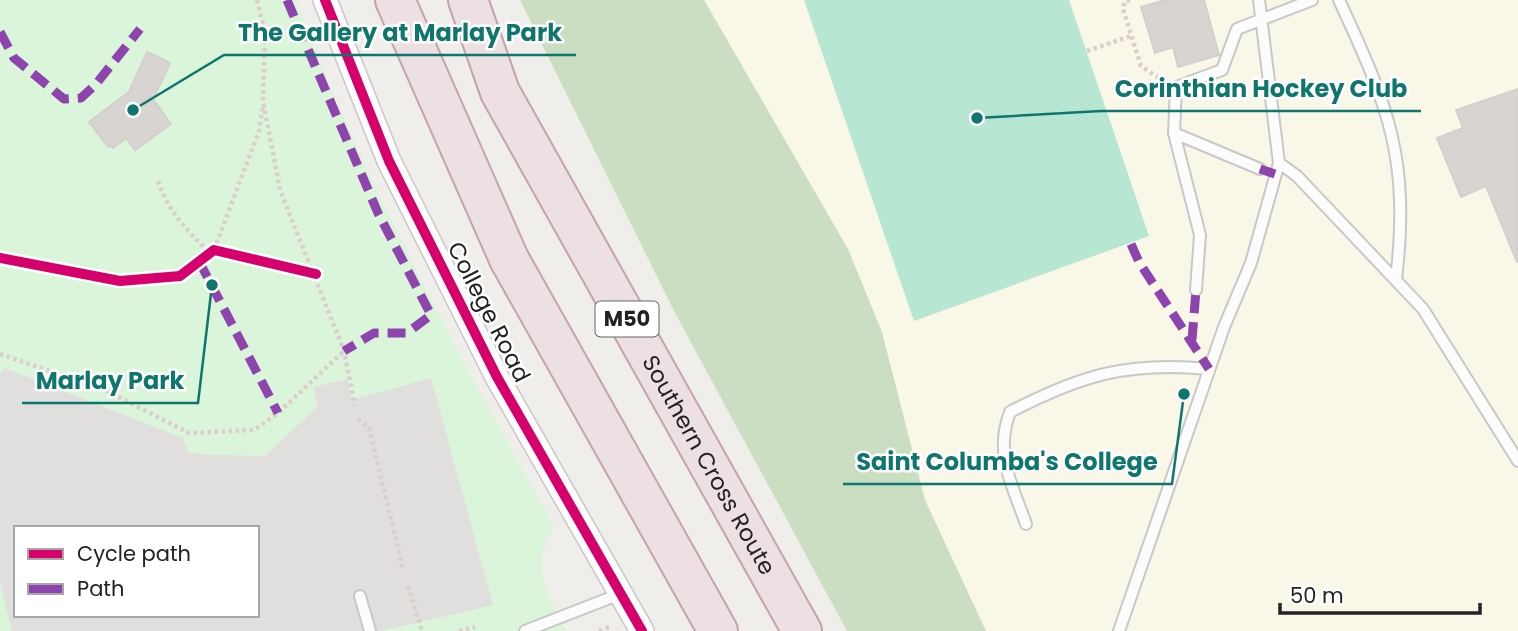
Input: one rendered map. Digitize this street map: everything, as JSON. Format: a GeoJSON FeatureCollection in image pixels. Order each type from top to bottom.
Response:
{"type":"FeatureCollection","features":[{"type":"Feature","properties":{"kind":"highway"},"geometry":{"type":"LineString","coordinates":[[395,0],[509,259],[718,631]]}},
{"type":"Feature","properties":{"kind":"highway","name":"Southern Cross Route"},"geometry":{"type":"LineString","coordinates":[[468,0],[500,92],[802,631]]}},
{"type":"Feature","properties":{"kind":"street","name":"College Road"},"geometry":{"type":"LineString","coordinates":[[325,0],[390,161],[497,377],[642,631]]}},
{"type":"Feature","properties":{"kind":"lane"},"geometry":{"type":"LineString","coordinates":[[1119,631],[1209,369],[1251,263],[1279,163],[1259,0]]}},
{"type":"Feature","properties":{"kind":"lane"},"geometry":{"type":"LineString","coordinates":[[1196,290],[1200,235],[1174,134],[1176,88],[1222,70],[1237,30],[1263,17],[1312,0]]}},
{"type":"Feature","properties":{"kind":"lane"},"geometry":{"type":"LineString","coordinates":[[1339,0],[1380,89],[1392,127],[1400,173],[1402,217],[1396,280]]}},
{"type":"Feature","properties":{"kind":"lane"},"geometry":{"type":"LineString","coordinates":[[1174,134],[1260,169]]}},
{"type":"Feature","properties":{"kind":"lane"},"geometry":{"type":"LineString","coordinates":[[1279,163],[1297,176],[1423,310],[1518,461]]}},
{"type":"Feature","properties":{"kind":"lane"},"geometry":{"type":"LineString","coordinates":[[1026,524],[1005,464],[1002,434],[1010,412],[1051,390],[1129,367],[1163,365],[1209,369]]}},
{"type":"Feature","properties":{"kind":"lane"},"geometry":{"type":"LineString","coordinates":[[525,631],[620,594]]}},
{"type":"Feature","properties":{"kind":"lane"},"geometry":{"type":"LineString","coordinates":[[360,596],[370,631]]}},
{"type":"Feature","properties":{"kind":"path"},"geometry":{"type":"LineString","coordinates":[[0,258],[120,281],[180,276],[212,251],[260,131],[265,33],[257,0]]}},
{"type":"Feature","properties":{"kind":"path"},"geometry":{"type":"LineString","coordinates":[[1129,0],[1123,9],[1144,71],[1176,88]]}},
{"type":"Feature","properties":{"kind":"path"},"geometry":{"type":"LineString","coordinates":[[1087,51],[1131,36]]}},
{"type":"Feature","properties":{"kind":"path"},"geometry":{"type":"LineString","coordinates":[[263,101],[280,190],[316,274],[344,351],[355,405]]}},
{"type":"Feature","properties":{"kind":"path"},"geometry":{"type":"LineString","coordinates":[[158,181],[165,203],[187,231],[212,251],[316,274]]}},
{"type":"Feature","properties":{"kind":"path"},"geometry":{"type":"LineString","coordinates":[[0,354],[103,389],[189,433],[254,430],[278,413],[344,351]]}},
{"type":"Feature","properties":{"kind":"path"},"geometry":{"type":"LineString","coordinates":[[358,419],[369,428],[403,568]]}},
{"type":"Feature","properties":{"kind":"path"},"geometry":{"type":"LineString","coordinates":[[408,586],[422,631]]}},
{"type":"Feature","properties":{"kind":"path"},"geometry":{"type":"LineString","coordinates":[[458,631],[475,627]]}},
{"type":"Feature","properties":{"kind":"shaded area"},"geometry":{"type":"Polygon","coordinates":[[[609,0],[1518,0],[1518,631],[977,631],[609,0]]]}},
{"type":"Feature","properties":{"kind":"shaded area"},"geometry":{"type":"Polygon","coordinates":[[[5,368],[183,438],[188,452],[206,455],[265,456],[317,407],[314,387],[347,379],[352,400],[431,378],[493,605],[381,631],[12,631],[0,582],[0,373],[5,368]]]}},
{"type":"Feature","properties":{"kind":"green space"},"geometry":{"type":"Polygon","coordinates":[[[0,0],[296,0],[382,202],[449,333],[554,526],[543,554],[542,567],[547,591],[566,631],[0,631],[0,0]]]}},
{"type":"Feature","properties":{"kind":"green space"},"geometry":{"type":"Polygon","coordinates":[[[520,0],[704,0],[848,249],[882,332],[925,500],[986,631],[847,631],[674,311],[520,0]]]}},
{"type":"Feature","properties":{"kind":"green space"},"geometry":{"type":"Polygon","coordinates":[[[804,0],[1069,0],[1149,236],[914,321],[804,0]]]}},
{"type":"Feature","properties":{"kind":"building"},"geometry":{"type":"Polygon","coordinates":[[[1165,0],[1204,0],[1219,55],[1178,67],[1173,47],[1155,53],[1141,7],[1165,0]]]}},
{"type":"Feature","properties":{"kind":"building"},"geometry":{"type":"Polygon","coordinates":[[[147,52],[170,63],[153,99],[171,124],[135,150],[126,138],[113,148],[111,145],[108,147],[89,122],[129,92],[147,52]]]}},
{"type":"Feature","properties":{"kind":"building"},"geometry":{"type":"Polygon","coordinates":[[[1518,89],[1517,262],[1486,186],[1461,197],[1437,138],[1463,128],[1456,110],[1518,89]]]}},
{"type":"Feature","properties":{"kind":"marked path"},"geometry":{"type":"LineString","coordinates":[[287,0],[378,213],[431,315],[407,333],[374,333],[344,351]]}},
{"type":"Feature","properties":{"kind":"marked path"},"geometry":{"type":"LineString","coordinates":[[0,32],[14,58],[64,99],[81,98],[96,84],[140,29]]}},
{"type":"Feature","properties":{"kind":"marked path"},"geometry":{"type":"LineString","coordinates":[[1260,169],[1275,174]]}},
{"type":"Feature","properties":{"kind":"marked path"},"geometry":{"type":"LineString","coordinates":[[1131,244],[1139,262],[1209,369]]}},
{"type":"Feature","properties":{"kind":"marked path"},"geometry":{"type":"LineString","coordinates":[[199,261],[278,413]]}},
{"type":"Feature","properties":{"kind":"marked path"},"geometry":{"type":"LineString","coordinates":[[1192,340],[1196,290]]}},
{"type":"Feature","properties":{"kind":"cycle path"},"geometry":{"type":"LineString","coordinates":[[325,0],[389,161],[497,377],[642,631]]}},
{"type":"Feature","properties":{"kind":"cycle path"},"geometry":{"type":"LineString","coordinates":[[0,258],[120,281],[180,276],[214,250],[316,274]]}},
{"type":"Feature","properties":{"kind":"place","name":"The Gallery at Marlay Park"},"geometry":{"type":"Point","coordinates":[133,110]}},
{"type":"Feature","properties":{"kind":"place","name":"Corinthian Hockey Club"},"geometry":{"type":"Point","coordinates":[977,118]}},
{"type":"Feature","properties":{"kind":"place","name":"Marlay Park"},"geometry":{"type":"Point","coordinates":[212,285]}},
{"type":"Feature","properties":{"kind":"place","name":"Saint Columba's College"},"geometry":{"type":"Point","coordinates":[1184,394]}}]}
